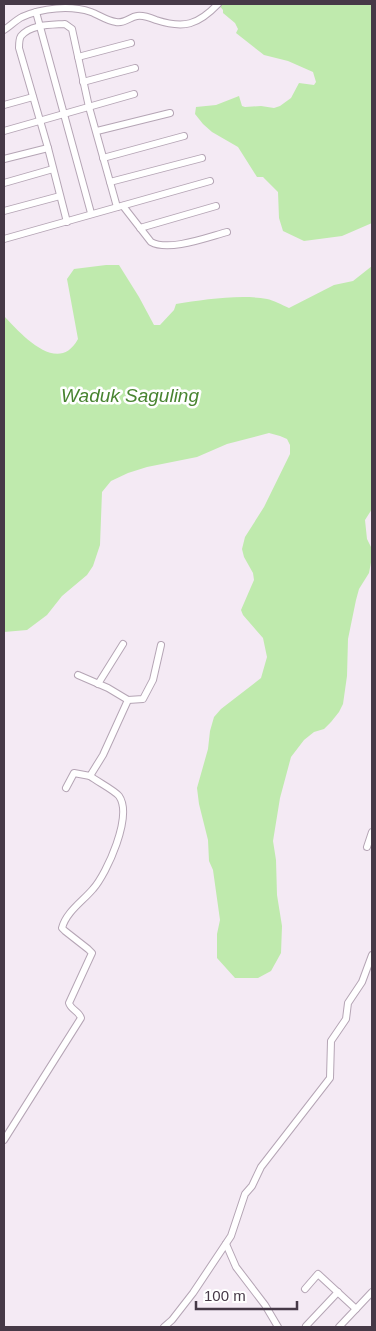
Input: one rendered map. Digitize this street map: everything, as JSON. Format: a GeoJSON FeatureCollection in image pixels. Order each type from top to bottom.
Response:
{"type":"FeatureCollection","features":[{"type":"Feature","properties":{"kind":"street"},"geometry":{"type":"LineString","coordinates":[[4,30],[21,17],[57,8],[76,8],[90,11],[114,22],[121,23],[138,16],[144,16],[169,24],[186,25],[194,22],[218,5]]}},
{"type":"Feature","properties":{"kind":"street"},"geometry":{"type":"LineString","coordinates":[[36,12],[91,213]]}},
{"type":"Feature","properties":{"kind":"street"},"geometry":{"type":"LineString","coordinates":[[67,222],[54,169],[19,48],[22,35],[40,26],[65,24],[72,29],[89,107],[110,182],[120,206],[151,242],[157,245],[175,245],[226,232]]}},
{"type":"Feature","properties":{"kind":"street"},"geometry":{"type":"LineString","coordinates":[[78,57],[131,43]]}},
{"type":"Feature","properties":{"kind":"street"},"geometry":{"type":"LineString","coordinates":[[83,82],[135,68]]}},
{"type":"Feature","properties":{"kind":"street"},"geometry":{"type":"LineString","coordinates":[[4,131],[134,94]]}},
{"type":"Feature","properties":{"kind":"street"},"geometry":{"type":"LineString","coordinates":[[4,105],[33,97]]}},
{"type":"Feature","properties":{"kind":"street"},"geometry":{"type":"LineString","coordinates":[[97,131],[170,113]]}},
{"type":"Feature","properties":{"kind":"street"},"geometry":{"type":"LineString","coordinates":[[103,158],[184,136]]}},
{"type":"Feature","properties":{"kind":"street"},"geometry":{"type":"LineString","coordinates":[[4,159],[48,148]]}},
{"type":"Feature","properties":{"kind":"street"},"geometry":{"type":"LineString","coordinates":[[110,182],[202,158]]}},
{"type":"Feature","properties":{"kind":"street"},"geometry":{"type":"LineString","coordinates":[[4,183],[54,169]]}},
{"type":"Feature","properties":{"kind":"street"},"geometry":{"type":"LineString","coordinates":[[4,238],[210,181]]}},
{"type":"Feature","properties":{"kind":"street"},"geometry":{"type":"LineString","coordinates":[[4,211],[60,196]]}},
{"type":"Feature","properties":{"kind":"street"},"geometry":{"type":"LineString","coordinates":[[140,228],[216,206]]}},
{"type":"Feature","properties":{"kind":"street"},"geometry":{"type":"LineString","coordinates":[[98,684],[122,644]]}},
{"type":"Feature","properties":{"kind":"street"},"geometry":{"type":"LineString","coordinates":[[78,674],[128,700],[143,699],[146,697],[153,680],[161,645]]}},
{"type":"Feature","properties":{"kind":"street"},"geometry":{"type":"LineString","coordinates":[[90,776],[103,755],[128,700]]}},
{"type":"Feature","properties":{"kind":"street"},"geometry":{"type":"LineString","coordinates":[[4,1140],[81,1018],[79,1013],[70,1007],[68,1003],[92,953],[62,928],[75,907],[94,888],[108,866],[124,815],[119,796],[90,776],[74,773],[66,788]]}},
{"type":"Feature","properties":{"kind":"street"},"geometry":{"type":"LineString","coordinates":[[367,847],[372,832]]}},
{"type":"Feature","properties":{"kind":"street"},"geometry":{"type":"LineString","coordinates":[[164,1327],[172,1320],[193,1293],[231,1236],[245,1194],[252,1186],[261,1167],[330,1078],[331,1041],[346,1019],[348,1003],[362,982],[372,955]]}},
{"type":"Feature","properties":{"kind":"street"},"geometry":{"type":"LineString","coordinates":[[226,1244],[236,1267],[270,1312],[278,1327]]}},
{"type":"Feature","properties":{"kind":"street"},"geometry":{"type":"LineString","coordinates":[[305,1289],[318,1274],[356,1309]]}},
{"type":"Feature","properties":{"kind":"street"},"geometry":{"type":"LineString","coordinates":[[306,1326],[338,1292]]}},
{"type":"Feature","properties":{"kind":"street"},"geometry":{"type":"LineString","coordinates":[[339,1327],[372,1292]]}},
{"type":"Feature","properties":{"kind":"water"},"geometry":{"type":"Polygon","coordinates":[[[218,4],[372,4],[372,223],[342,236],[304,241],[283,231],[279,218],[278,192],[263,177],[257,177],[238,147],[212,132],[195,114],[196,107],[216,105],[239,96],[242,106],[274,108],[291,98],[299,83],[314,85],[316,82],[313,72],[288,61],[264,55],[236,33],[238,29],[235,23],[223,13],[218,4]]]}},
{"type":"Feature","properties":{"kind":"water","name":"Waduk Saguling"},"geometry":{"type":"Polygon","coordinates":[[[119,265],[154,325],[160,325],[174,310],[176,304],[209,299],[256,298],[269,300],[289,308],[334,285],[353,281],[372,266],[372,509],[365,520],[367,539],[372,549],[372,557],[369,573],[359,589],[348,639],[347,676],[343,704],[331,722],[324,729],[314,732],[304,740],[291,757],[280,798],[273,841],[276,860],[277,895],[282,926],[281,953],[271,971],[258,978],[235,978],[217,958],[217,934],[220,920],[213,870],[209,861],[208,840],[197,788],[208,749],[214,717],[221,709],[261,678],[267,657],[263,638],[243,615],[241,610],[254,580],[253,573],[244,557],[242,549],[245,537],[264,507],[290,454],[290,445],[287,439],[269,433],[227,444],[197,457],[147,467],[111,481],[102,492],[100,545],[93,566],[87,575],[62,596],[47,615],[27,630],[4,632],[4,316],[30,341],[50,353],[60,354],[70,349],[78,339],[67,279],[74,269],[119,265]]]}}]}
